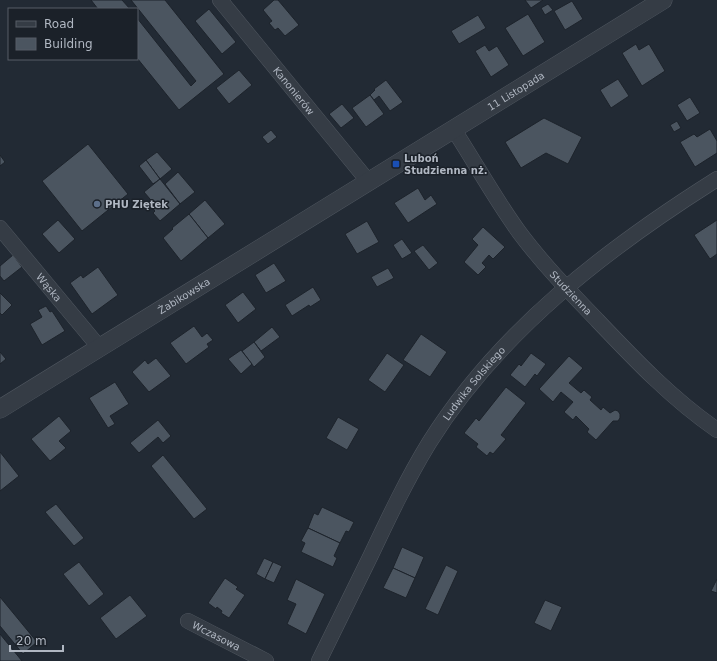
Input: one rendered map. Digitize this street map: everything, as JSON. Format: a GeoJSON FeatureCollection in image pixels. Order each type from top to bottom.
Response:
{"type":"FeatureCollection","features":[{"type":"Feature","properties":{"kind":"street","name":"Kanonierów"},"geometry":{"type":"LineString","coordinates":[[220,0],[368,182]]}},
{"type":"Feature","properties":{"kind":"street","name":"11 Listopada"},"geometry":{"type":"LineString","coordinates":[[368,182],[663,0]]}},
{"type":"Feature","properties":{"kind":"street","name":"Studzienna"},"geometry":{"type":"LineString","coordinates":[[454,130],[507,215],[520,233],[566,287],[654,378],[684,405],[717,430]]}},
{"type":"Feature","properties":{"kind":"street","name":"Ludwika Solskiego"},"geometry":{"type":"LineString","coordinates":[[319,661],[397,501],[420,459],[438,429],[487,365],[522,328],[566,287],[637,233],[717,179]]}},
{"type":"Feature","properties":{"kind":"street","name":"Żabikowska"},"geometry":{"type":"LineString","coordinates":[[0,409],[368,182]]}},
{"type":"Feature","properties":{"kind":"street","name":"Wąska"},"geometry":{"type":"LineString","coordinates":[[0,228],[99,347]]}},
{"type":"Feature","properties":{"kind":"street","name":"Wczasowa"},"geometry":{"type":"LineString","coordinates":[[188,621],[266,661]]}},
{"type":"Feature","properties":{"kind":"building"},"geometry":{"type":"Polygon","coordinates":[[[91,0],[122,0],[129,8],[97,8],[91,0]]]}},
{"type":"Feature","properties":{"kind":"building"},"geometry":{"type":"Polygon","coordinates":[[[131,0],[165,0],[224,74],[179,110],[138,59],[138,19],[191,86],[196,81],[131,0]]]}},
{"type":"Feature","properties":{"kind":"building"},"geometry":{"type":"Polygon","coordinates":[[[274,0],[278,0],[299,25],[285,36],[278,28],[275,30],[269,23],[272,21],[263,10],[274,0]]]}},
{"type":"Feature","properties":{"kind":"building"},"geometry":{"type":"Polygon","coordinates":[[[525,0],[543,0],[531,8],[525,0]]]}},
{"type":"Feature","properties":{"kind":"building"},"geometry":{"type":"Polygon","coordinates":[[[572,1],[583,19],[565,30],[554,11],[572,1]]]}},
{"type":"Feature","properties":{"kind":"building"},"geometry":{"type":"Polygon","coordinates":[[[548,4],[553,10],[545,15],[541,8],[548,4]]]}},
{"type":"Feature","properties":{"kind":"building"},"geometry":{"type":"Polygon","coordinates":[[[209,9],[236,42],[222,54],[195,21],[209,9]]]}},
{"type":"Feature","properties":{"kind":"building"},"geometry":{"type":"Polygon","coordinates":[[[528,14],[545,42],[523,56],[505,28],[528,14]]]}},
{"type":"Feature","properties":{"kind":"building"},"geometry":{"type":"Polygon","coordinates":[[[478,15],[486,28],[459,44],[451,31],[478,15]]]}},
{"type":"Feature","properties":{"kind":"building"},"geometry":{"type":"Polygon","coordinates":[[[636,44],[639,50],[649,44],[665,71],[642,86],[622,53],[636,44]]]}},
{"type":"Feature","properties":{"kind":"building"},"geometry":{"type":"Polygon","coordinates":[[[485,45],[489,51],[497,46],[509,65],[491,77],[475,51],[485,45]]]}},
{"type":"Feature","properties":{"kind":"building"},"geometry":{"type":"Polygon","coordinates":[[[239,70],[252,85],[229,104],[216,88],[239,70]]]}},
{"type":"Feature","properties":{"kind":"building"},"geometry":{"type":"Polygon","coordinates":[[[618,79],[629,96],[611,108],[600,90],[618,79]]]}},
{"type":"Feature","properties":{"kind":"building"},"geometry":{"type":"Polygon","coordinates":[[[386,80],[403,102],[390,111],[379,96],[374,100],[370,95],[375,90],[374,89],[386,80]]]}},
{"type":"Feature","properties":{"kind":"building"},"geometry":{"type":"Polygon","coordinates":[[[370,95],[384,114],[366,127],[352,108],[370,95]]]}},
{"type":"Feature","properties":{"kind":"building"},"geometry":{"type":"Polygon","coordinates":[[[690,97],[700,113],[687,121],[677,105],[690,97]]]}},
{"type":"Feature","properties":{"kind":"building"},"geometry":{"type":"Polygon","coordinates":[[[342,104],[354,118],[341,128],[329,114],[342,104]]]}},
{"type":"Feature","properties":{"kind":"building"},"geometry":{"type":"Polygon","coordinates":[[[544,118],[582,137],[568,164],[546,153],[521,168],[505,142],[544,118]]]}},
{"type":"Feature","properties":{"kind":"building"},"geometry":{"type":"Polygon","coordinates":[[[677,121],[681,128],[674,132],[670,125],[677,121]]]}},
{"type":"Feature","properties":{"kind":"building"},"geometry":{"type":"Polygon","coordinates":[[[710,129],[717,141],[717,153],[695,167],[680,142],[694,134],[697,137],[710,129]]]}},
{"type":"Feature","properties":{"kind":"building"},"geometry":{"type":"Polygon","coordinates":[[[271,130],[277,137],[268,144],[262,137],[271,130]]]}},
{"type":"Feature","properties":{"kind":"building"},"geometry":{"type":"Polygon","coordinates":[[[88,144],[128,194],[82,231],[42,181],[88,144]]]}},
{"type":"Feature","properties":{"kind":"building"},"geometry":{"type":"Polygon","coordinates":[[[157,152],[172,169],[160,179],[146,160],[157,152]]]}},
{"type":"Feature","properties":{"kind":"building"},"geometry":{"type":"Polygon","coordinates":[[[0,155],[5,162],[0,166],[0,155]]]}},
{"type":"Feature","properties":{"kind":"building"},"geometry":{"type":"Polygon","coordinates":[[[146,160],[160,179],[153,184],[139,166],[146,160]]]}},
{"type":"Feature","properties":{"kind":"building"},"geometry":{"type":"Polygon","coordinates":[[[178,172],[195,192],[180,204],[165,184],[178,172]]]}},
{"type":"Feature","properties":{"kind":"building"},"geometry":{"type":"Polygon","coordinates":[[[160,179],[180,204],[160,221],[153,213],[155,211],[153,209],[156,206],[144,192],[160,179]]]}},
{"type":"Feature","properties":{"kind":"building"},"geometry":{"type":"Polygon","coordinates":[[[418,188],[425,200],[431,195],[437,204],[408,223],[394,203],[418,188]]]}},
{"type":"Feature","properties":{"kind":"building"},"geometry":{"type":"Polygon","coordinates":[[[205,200],[225,224],[208,238],[189,214],[205,200]]]}},
{"type":"Feature","properties":{"kind":"building"},"geometry":{"type":"Polygon","coordinates":[[[189,214],[208,238],[181,261],[163,238],[173,229],[172,228],[189,214]]]}},
{"type":"Feature","properties":{"kind":"building"},"geometry":{"type":"Polygon","coordinates":[[[58,220],[75,239],[59,253],[42,234],[58,220]]]}},
{"type":"Feature","properties":{"kind":"building"},"geometry":{"type":"Polygon","coordinates":[[[717,220],[717,254],[710,259],[694,235],[717,220]]]}},
{"type":"Feature","properties":{"kind":"building"},"geometry":{"type":"Polygon","coordinates":[[[367,221],[379,242],[357,254],[345,234],[367,221]]]}},
{"type":"Feature","properties":{"kind":"building"},"geometry":{"type":"Polygon","coordinates":[[[483,227],[505,247],[493,259],[489,255],[482,263],[486,267],[478,275],[464,262],[478,245],[472,239],[483,227]]]}},
{"type":"Feature","properties":{"kind":"building"},"geometry":{"type":"Polygon","coordinates":[[[402,239],[412,253],[402,259],[393,245],[402,239]]]}},
{"type":"Feature","properties":{"kind":"building"},"geometry":{"type":"Polygon","coordinates":[[[423,245],[438,263],[429,270],[414,251],[423,245]]]}},
{"type":"Feature","properties":{"kind":"building"},"geometry":{"type":"Polygon","coordinates":[[[13,255],[22,267],[4,281],[0,276],[0,266],[13,255]]]}},
{"type":"Feature","properties":{"kind":"building"},"geometry":{"type":"Polygon","coordinates":[[[274,263],[286,281],[266,293],[255,275],[274,263]]]}},
{"type":"Feature","properties":{"kind":"building"},"geometry":{"type":"Polygon","coordinates":[[[98,267],[118,295],[92,314],[70,283],[81,275],[83,278],[98,267]]]}},
{"type":"Feature","properties":{"kind":"building"},"geometry":{"type":"Polygon","coordinates":[[[388,268],[394,278],[377,287],[371,277],[388,268]]]}},
{"type":"Feature","properties":{"kind":"building"},"geometry":{"type":"Polygon","coordinates":[[[313,287],[321,300],[310,307],[309,305],[292,316],[285,305],[313,287]]]}},
{"type":"Feature","properties":{"kind":"building"},"geometry":{"type":"Polygon","coordinates":[[[243,292],[256,309],[238,323],[225,305],[243,292]]]}},
{"type":"Feature","properties":{"kind":"building"},"geometry":{"type":"Polygon","coordinates":[[[0,293],[12,305],[2,315],[0,313],[0,293]]]}},
{"type":"Feature","properties":{"kind":"building"},"geometry":{"type":"Polygon","coordinates":[[[46,306],[50,312],[52,311],[65,331],[42,345],[30,324],[42,317],[38,310],[46,306]]]}},
{"type":"Feature","properties":{"kind":"building"},"geometry":{"type":"Polygon","coordinates":[[[194,326],[202,337],[207,333],[213,340],[207,344],[209,347],[186,364],[170,343],[194,326]]]}},
{"type":"Feature","properties":{"kind":"building"},"geometry":{"type":"Polygon","coordinates":[[[272,327],[280,337],[261,351],[254,342],[272,327]]]}},
{"type":"Feature","properties":{"kind":"building"},"geometry":{"type":"Polygon","coordinates":[[[421,334],[447,352],[430,377],[403,360],[421,334]]]}},
{"type":"Feature","properties":{"kind":"building"},"geometry":{"type":"Polygon","coordinates":[[[254,342],[265,357],[254,367],[242,351],[254,342]]]}},
{"type":"Feature","properties":{"kind":"building"},"geometry":{"type":"Polygon","coordinates":[[[241,350],[252,364],[241,374],[228,359],[241,350]]]}},
{"type":"Feature","properties":{"kind":"building"},"geometry":{"type":"Polygon","coordinates":[[[0,352],[6,359],[0,364],[0,352]]]}},
{"type":"Feature","properties":{"kind":"building"},"geometry":{"type":"Polygon","coordinates":[[[387,353],[404,365],[385,392],[368,380],[387,353]]]}},
{"type":"Feature","properties":{"kind":"building"},"geometry":{"type":"Polygon","coordinates":[[[531,353],[546,364],[537,376],[535,374],[525,387],[510,375],[519,364],[521,366],[531,353]]]}},
{"type":"Feature","properties":{"kind":"building"},"geometry":{"type":"Polygon","coordinates":[[[569,356],[583,368],[569,383],[581,393],[584,390],[592,397],[590,400],[601,410],[603,407],[610,413],[615,410],[620,414],[618,421],[613,421],[596,440],[587,432],[589,429],[576,416],[573,420],[564,412],[573,402],[561,392],[553,402],[539,389],[569,356]]]}},
{"type":"Feature","properties":{"kind":"building"},"geometry":{"type":"Polygon","coordinates":[[[156,358],[171,376],[149,392],[132,372],[145,360],[148,364],[156,358]]]}},
{"type":"Feature","properties":{"kind":"building"},"geometry":{"type":"Polygon","coordinates":[[[115,382],[129,404],[110,416],[115,424],[108,428],[89,398],[115,382]]]}},
{"type":"Feature","properties":{"kind":"building"},"geometry":{"type":"Polygon","coordinates":[[[506,387],[526,403],[501,435],[506,439],[493,454],[490,452],[487,456],[476,447],[478,444],[464,433],[476,418],[479,421],[506,387]]]}},
{"type":"Feature","properties":{"kind":"building"},"geometry":{"type":"Polygon","coordinates":[[[59,416],[71,431],[59,441],[66,448],[50,461],[31,439],[59,416]]]}},
{"type":"Feature","properties":{"kind":"building"},"geometry":{"type":"Polygon","coordinates":[[[338,417],[359,429],[347,450],[326,438],[338,417]]]}},
{"type":"Feature","properties":{"kind":"building"},"geometry":{"type":"Polygon","coordinates":[[[158,420],[171,436],[163,443],[158,437],[139,453],[130,443],[158,420]]]}},
{"type":"Feature","properties":{"kind":"building"},"geometry":{"type":"Polygon","coordinates":[[[0,452],[19,476],[0,491],[0,452]]]}},
{"type":"Feature","properties":{"kind":"building"},"geometry":{"type":"Polygon","coordinates":[[[163,455],[207,509],[194,519],[151,466],[163,455]]]}},
{"type":"Feature","properties":{"kind":"building"},"geometry":{"type":"Polygon","coordinates":[[[56,504],[84,538],[74,546],[45,512],[56,504]]]}},
{"type":"Feature","properties":{"kind":"building"},"geometry":{"type":"Polygon","coordinates":[[[322,507],[354,522],[349,532],[346,531],[340,543],[308,528],[314,513],[318,515],[322,507]]]}},
{"type":"Feature","properties":{"kind":"building"},"geometry":{"type":"Polygon","coordinates":[[[308,528],[340,543],[334,556],[337,558],[333,567],[301,552],[305,543],[301,541],[308,528]]]}},
{"type":"Feature","properties":{"kind":"building"},"geometry":{"type":"Polygon","coordinates":[[[402,547],[424,557],[415,578],[393,568],[402,547]]]}},
{"type":"Feature","properties":{"kind":"building"},"geometry":{"type":"Polygon","coordinates":[[[264,558],[273,562],[265,579],[256,574],[264,558]]]}},
{"type":"Feature","properties":{"kind":"building"},"geometry":{"type":"Polygon","coordinates":[[[79,562],[104,594],[89,606],[63,574],[79,562]]]}},
{"type":"Feature","properties":{"kind":"building"},"geometry":{"type":"Polygon","coordinates":[[[273,562],[282,566],[274,583],[265,579],[273,562]]]}},
{"type":"Feature","properties":{"kind":"building"},"geometry":{"type":"Polygon","coordinates":[[[446,565],[458,571],[438,615],[425,609],[446,565]]]}},
{"type":"Feature","properties":{"kind":"building"},"geometry":{"type":"Polygon","coordinates":[[[393,568],[415,578],[406,598],[383,588],[393,568]]]}},
{"type":"Feature","properties":{"kind":"building"},"geometry":{"type":"Polygon","coordinates":[[[225,578],[238,587],[236,589],[245,595],[229,618],[221,613],[222,611],[217,607],[216,609],[208,603],[225,578]]]}},
{"type":"Feature","properties":{"kind":"building"},"geometry":{"type":"Polygon","coordinates":[[[296,579],[325,594],[306,634],[287,624],[296,604],[287,600],[296,579]]]}},
{"type":"Feature","properties":{"kind":"building"},"geometry":{"type":"Polygon","coordinates":[[[717,579],[717,593],[711,591],[717,579]]]}},
{"type":"Feature","properties":{"kind":"building"},"geometry":{"type":"Polygon","coordinates":[[[130,595],[147,616],[116,639],[100,618],[130,595]]]}},
{"type":"Feature","properties":{"kind":"building"},"geometry":{"type":"Polygon","coordinates":[[[0,597],[37,642],[23,654],[0,626],[0,597]]]}},
{"type":"Feature","properties":{"kind":"building"},"geometry":{"type":"Polygon","coordinates":[[[545,600],[562,607],[551,631],[534,623],[545,600]]]}},
{"type":"Feature","properties":{"kind":"building"},"geometry":{"type":"Polygon","coordinates":[[[0,634],[22,661],[0,661],[0,634]]]}},
{"type":"Feature","properties":{"kind":"place","name":"Luboń Studzienna nż."},"geometry":{"type":"Point","coordinates":[396,164]}},
{"type":"Feature","properties":{"kind":"place","name":"PHU Ziętek"},"geometry":{"type":"Point","coordinates":[97,204]}}]}
